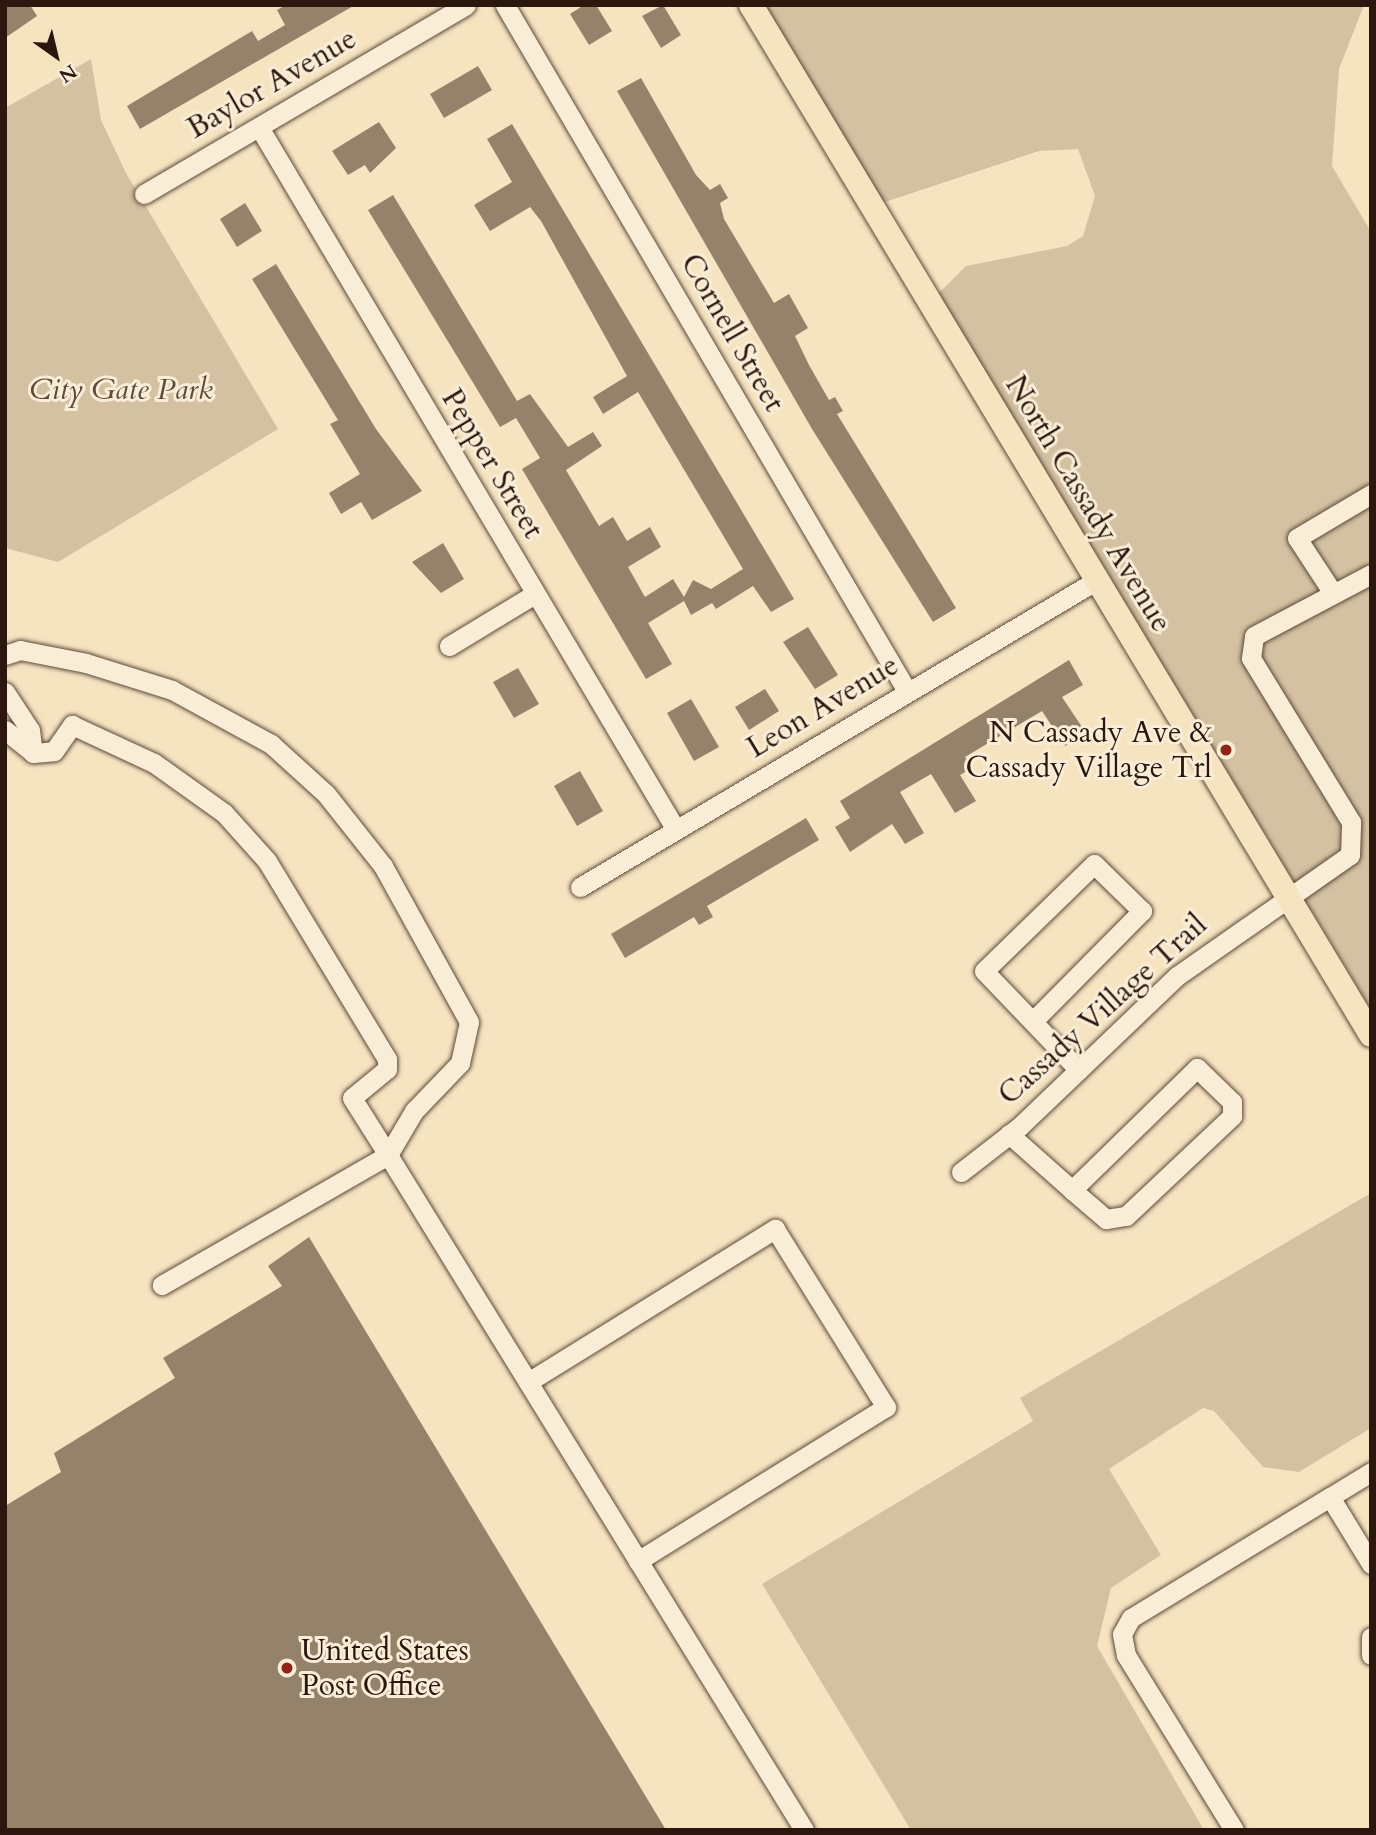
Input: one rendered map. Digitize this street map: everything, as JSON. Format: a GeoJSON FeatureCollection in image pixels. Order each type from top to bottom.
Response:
{"type":"FeatureCollection","features":[{"type":"Feature","properties":{"kind":"main road","name":"North Cassady Avenue"},"geometry":{"type":"LineString","coordinates":[[751,5],[1371,1035]]}},
{"type":"Feature","properties":{"kind":"street","name":"Baylor Avenue"},"geometry":{"type":"LineString","coordinates":[[144,194],[466,5]]}},
{"type":"Feature","properties":{"kind":"street","name":"Cornell Street"},"geometry":{"type":"LineString","coordinates":[[505,5],[907,691]]}},
{"type":"Feature","properties":{"kind":"street","name":"Pepper Street"},"geometry":{"type":"LineString","coordinates":[[259,127],[676,830]]}},
{"type":"Feature","properties":{"kind":"street"},"geometry":{"type":"LineString","coordinates":[[1371,494],[1297,538],[1331,590],[1339,593],[1371,573]]}},
{"type":"Feature","properties":{"kind":"street","name":"Leon Avenue"},"geometry":{"type":"LineString","coordinates":[[580,887],[1097,580]]}},
{"type":"Feature","properties":{"kind":"street","name":"Cassady Village Trail"},"geometry":{"type":"LineString","coordinates":[[961,1171],[1009,1134],[1177,976],[1286,895],[1332,873],[1350,855],[1354,837],[1251,658],[1254,636],[1331,590]]}},
{"type":"Feature","properties":{"kind":"street"},"geometry":{"type":"LineString","coordinates":[[449,646],[535,594]]}},
{"type":"Feature","properties":{"kind":"street"},"geometry":{"type":"LineString","coordinates":[[5,655],[20,650],[86,663],[172,690],[271,744],[326,794],[383,866],[458,993],[469,1041],[460,1063],[414,1111],[388,1155],[162,1285]]}},
{"type":"Feature","properties":{"kind":"street"},"geometry":{"type":"LineString","coordinates":[[5,692],[30,730],[33,753]]}},
{"type":"Feature","properties":{"kind":"street"},"geometry":{"type":"LineString","coordinates":[[5,730],[33,753],[54,751],[72,725],[153,763],[252,841],[387,1059],[387,1069],[352,1098],[804,1830]]}},
{"type":"Feature","properties":{"kind":"street"},"geometry":{"type":"LineString","coordinates":[[1033,1021],[1142,911],[1094,864],[984,971],[1079,1070]]}},
{"type":"Feature","properties":{"kind":"street"},"geometry":{"type":"LineString","coordinates":[[1009,1134],[1072,1190],[1106,1219],[1126,1216],[1232,1116],[1232,1102],[1197,1068],[1072,1190]]}},
{"type":"Feature","properties":{"kind":"street"},"geometry":{"type":"LineString","coordinates":[[528,1382],[775,1229],[886,1407],[638,1561]]}},
{"type":"Feature","properties":{"kind":"street"},"geometry":{"type":"LineString","coordinates":[[1234,1830],[1126,1655],[1122,1634],[1131,1618],[1371,1472]]}},
{"type":"Feature","properties":{"kind":"street"},"geometry":{"type":"LineString","coordinates":[[1330,1497],[1371,1564]]}},
{"type":"Feature","properties":{"kind":"street"},"geometry":{"type":"LineString","coordinates":[[1371,1637],[1371,1654]]}},
{"type":"Feature","properties":{"kind":"green space"},"geometry":{"type":"Polygon","coordinates":[[[762,5],[1364,5],[1339,69],[1332,166],[1371,232],[1371,1009],[938,294],[966,266],[1067,246],[1083,236],[1095,196],[1078,149],[1039,151],[882,203],[762,5]]]}},
{"type":"Feature","properties":{"kind":"green space","name":"City Gate Park"},"geometry":{"type":"Polygon","coordinates":[[[91,59],[101,120],[126,173],[278,429],[58,562],[5,548],[5,108],[91,59]]]}},
{"type":"Feature","properties":{"kind":"green space"},"geometry":{"type":"Polygon","coordinates":[[[1371,1193],[1371,1428],[1299,1472],[1263,1467],[1214,1411],[1203,1408],[1109,1469],[1161,1555],[1111,1588],[1097,1646],[1204,1830],[911,1830],[762,1584],[1033,1421],[1020,1398],[1371,1193]]]}},
{"type":"Feature","properties":{"kind":"building"},"geometry":{"type":"Polygon","coordinates":[[[5,5],[30,5],[37,16],[5,38],[5,5]]]}},
{"type":"Feature","properties":{"kind":"building"},"geometry":{"type":"Polygon","coordinates":[[[286,5],[355,5],[140,129],[127,106],[252,31],[258,41],[285,25],[277,10],[286,5]]]}},
{"type":"Feature","properties":{"kind":"building"},"geometry":{"type":"Polygon","coordinates":[[[584,5],[596,5],[612,31],[589,45],[570,14],[584,5]]]}},
{"type":"Feature","properties":{"kind":"building"},"geometry":{"type":"Polygon","coordinates":[[[663,5],[681,35],[661,48],[642,16],[663,5]]]}},
{"type":"Feature","properties":{"kind":"building"},"geometry":{"type":"Polygon","coordinates":[[[478,66],[492,90],[444,118],[430,94],[478,66]]]}},
{"type":"Feature","properties":{"kind":"building"},"geometry":{"type":"Polygon","coordinates":[[[641,78],[696,175],[710,190],[720,184],[728,198],[720,203],[724,219],[774,303],[789,294],[808,328],[795,336],[809,365],[829,400],[835,397],[843,411],[837,414],[956,608],[933,622],[812,429],[617,91],[641,78]]]}},
{"type":"Feature","properties":{"kind":"building"},"geometry":{"type":"Polygon","coordinates":[[[379,122],[396,148],[370,173],[365,165],[348,175],[332,151],[379,122]]]}},
{"type":"Feature","properties":{"kind":"building"},"geometry":{"type":"Polygon","coordinates":[[[512,124],[794,599],[771,612],[753,586],[716,609],[712,603],[691,615],[684,601],[648,623],[672,664],[646,679],[522,469],[540,458],[516,418],[500,427],[368,210],[393,195],[517,401],[530,394],[568,447],[593,432],[602,446],[566,470],[599,526],[613,517],[627,541],[650,527],[661,547],[628,567],[645,597],[673,579],[684,597],[693,580],[711,589],[743,569],[638,392],[603,414],[593,397],[627,376],[541,221],[530,207],[490,231],[474,205],[512,182],[487,139],[512,124]]]}},
{"type":"Feature","properties":{"kind":"building"},"geometry":{"type":"Polygon","coordinates":[[[245,203],[262,231],[237,247],[220,219],[245,203]]]}},
{"type":"Feature","properties":{"kind":"building"},"geometry":{"type":"Polygon","coordinates":[[[276,264],[376,429],[422,491],[372,520],[361,502],[341,514],[329,493],[360,474],[330,424],[338,420],[252,279],[276,264]]]}},
{"type":"Feature","properties":{"kind":"building"},"geometry":{"type":"Polygon","coordinates":[[[443,543],[464,579],[441,593],[412,562],[443,543]]]}},
{"type":"Feature","properties":{"kind":"building"},"geometry":{"type":"Polygon","coordinates":[[[808,627],[838,675],[815,689],[783,642],[808,627]]]}},
{"type":"Feature","properties":{"kind":"building"},"geometry":{"type":"Polygon","coordinates":[[[1069,660],[1083,685],[1062,697],[1086,733],[1065,746],[1042,711],[965,757],[972,768],[960,775],[976,801],[955,813],[931,774],[900,792],[924,833],[905,844],[892,824],[850,852],[835,827],[850,818],[840,801],[1069,660]]]}},
{"type":"Feature","properties":{"kind":"building"},"geometry":{"type":"Polygon","coordinates":[[[518,668],[539,704],[514,718],[493,682],[518,668]]]}},
{"type":"Feature","properties":{"kind":"building"},"geometry":{"type":"Polygon","coordinates":[[[765,689],[779,711],[749,730],[735,707],[765,689]]]}},
{"type":"Feature","properties":{"kind":"building"},"geometry":{"type":"Polygon","coordinates":[[[691,699],[719,747],[694,761],[667,713],[691,699]]]}},
{"type":"Feature","properties":{"kind":"building"},"geometry":{"type":"Polygon","coordinates":[[[580,771],[603,811],[577,826],[554,786],[580,771]]]}},
{"type":"Feature","properties":{"kind":"building"},"geometry":{"type":"Polygon","coordinates":[[[806,818],[819,840],[707,906],[713,917],[699,925],[694,917],[625,958],[611,934],[806,818]]]}},
{"type":"Feature","properties":{"kind":"building","name":"United States Post Office"},"geometry":{"type":"Polygon","coordinates":[[[309,1237],[666,1830],[5,1830],[5,1506],[61,1472],[54,1453],[175,1378],[163,1358],[282,1286],[268,1266],[309,1237]]]}},
{"type":"Feature","properties":{"kind":"place","name":"N Cassady Ave & Cassady Village Trl"},"geometry":{"type":"Point","coordinates":[1226,750]}},
{"type":"Feature","properties":{"kind":"place","name":"United States Post Office"},"geometry":{"type":"Point","coordinates":[287,1668]}}]}
